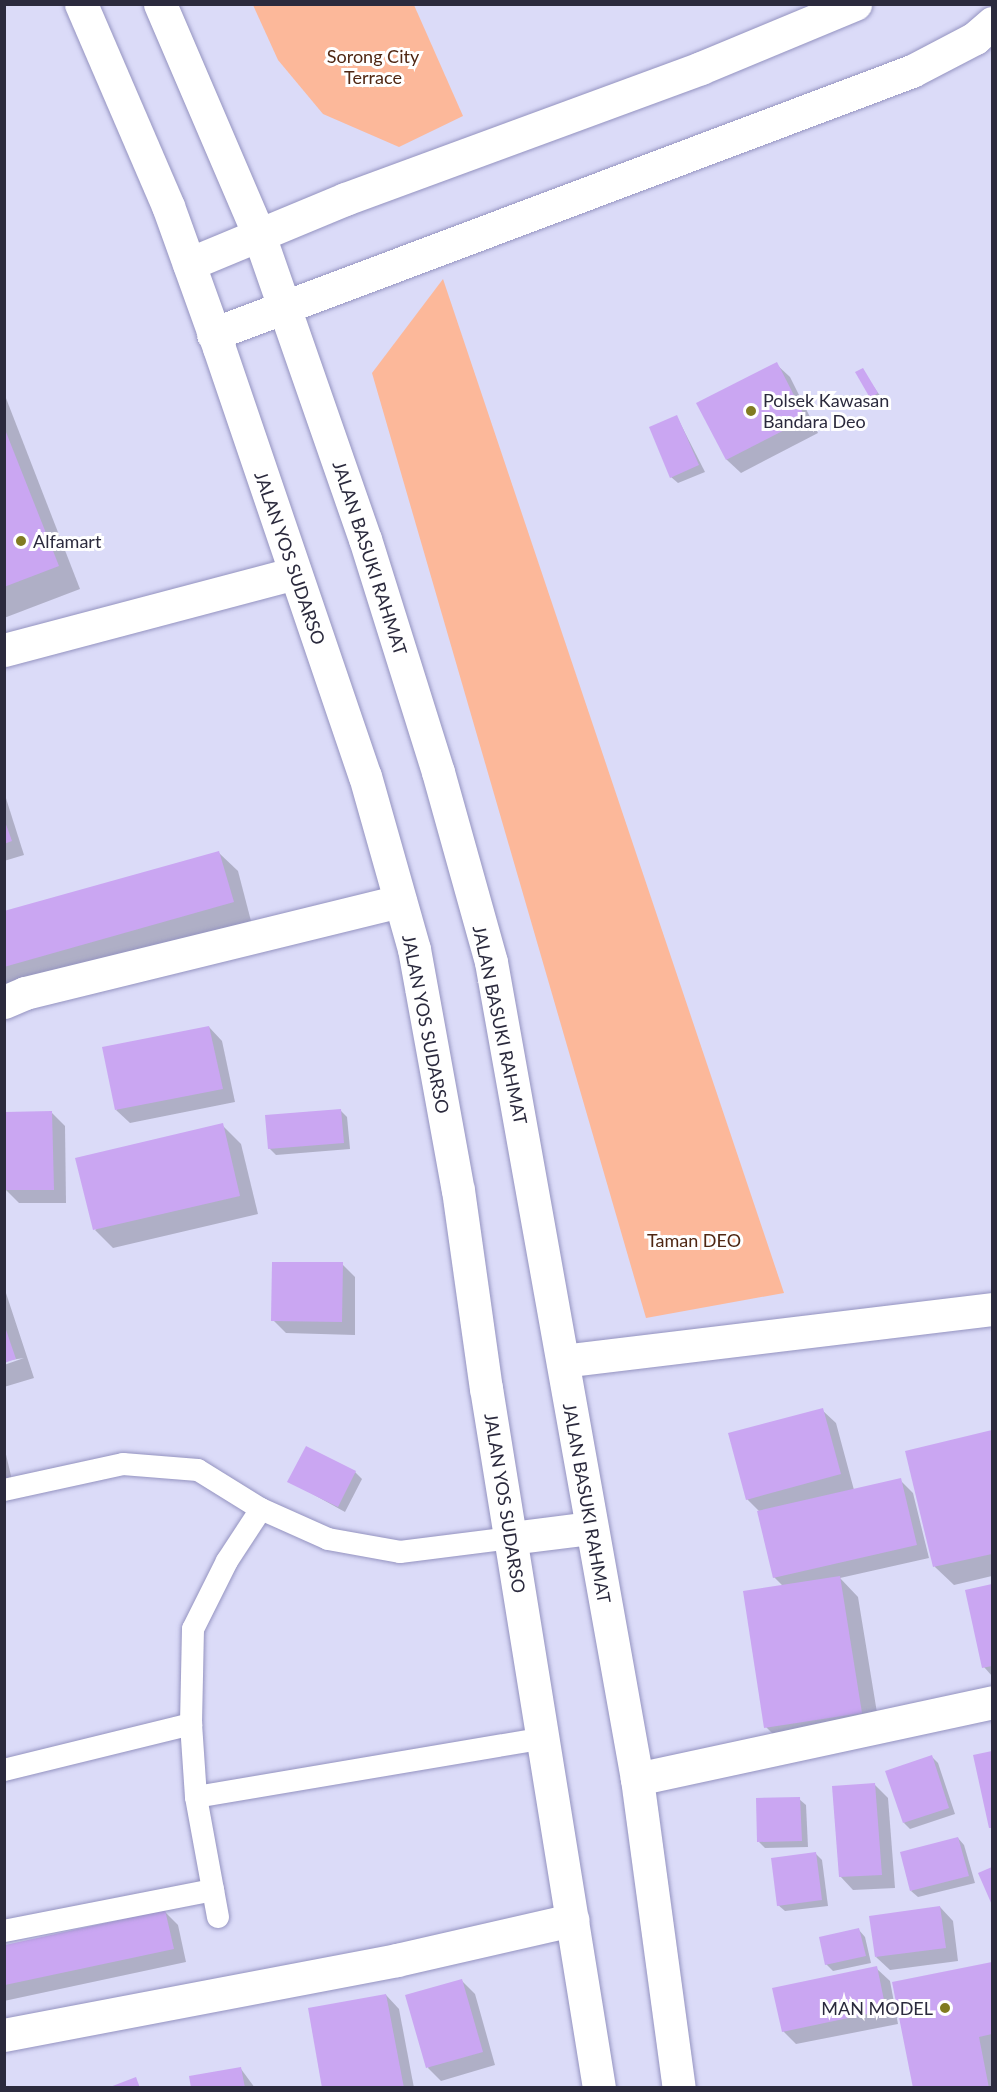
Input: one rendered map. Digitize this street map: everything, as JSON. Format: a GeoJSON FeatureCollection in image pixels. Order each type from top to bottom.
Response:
{"type":"FeatureCollection","features":[{"type":"Feature","properties":{"kind":"main road","name":"JALAN YOS SUDARSO"},"geometry":{"type":"LineString","coordinates":[[81,4],[189,264],[365,776],[414,949],[458,1190],[599,2088]]}},
{"type":"Feature","properties":{"kind":"main road","name":"JALAN BASUKI RAHMAT"},"geometry":{"type":"LineString","coordinates":[[160,4],[259,235],[365,539],[438,772],[491,962],[637,1779],[679,2088]]}},
{"type":"Feature","properties":{"kind":"main road"},"geometry":{"type":"LineString","coordinates":[[189,264],[486,145],[711,63],[855,4]]}},
{"type":"Feature","properties":{"kind":"main road"},"geometry":{"type":"LineString","coordinates":[[213,334],[912,71],[975,38],[993,23]]}},
{"type":"Feature","properties":{"kind":"main road"},"geometry":{"type":"LineString","coordinates":[[4,650],[295,573]]}},
{"type":"Feature","properties":{"kind":"main road"},"geometry":{"type":"LineString","coordinates":[[4,1002],[25,993],[400,901]]}},
{"type":"Feature","properties":{"kind":"main road"},"geometry":{"type":"LineString","coordinates":[[562,1361],[993,1309]]}},
{"type":"Feature","properties":{"kind":"main road"},"geometry":{"type":"LineString","coordinates":[[511,1538],[591,1528]]}},
{"type":"Feature","properties":{"kind":"main road"},"geometry":{"type":"LineString","coordinates":[[637,1779],[993,1702]]}},
{"type":"Feature","properties":{"kind":"main road"},"geometry":{"type":"LineString","coordinates":[[4,2035],[397,1960],[572,1920]]}},
{"type":"Feature","properties":{"kind":"lane"},"geometry":{"type":"LineString","coordinates":[[4,1490],[123,1464],[198,1470],[261,1509],[328,1539],[400,1552],[511,1538]]}},
{"type":"Feature","properties":{"kind":"lane"},"geometry":{"type":"LineString","coordinates":[[218,1917],[196,1797],[190,1724],[193,1629],[227,1561],[261,1509]]}},
{"type":"Feature","properties":{"kind":"lane"},"geometry":{"type":"LineString","coordinates":[[4,1770],[190,1724]]}},
{"type":"Feature","properties":{"kind":"lane"},"geometry":{"type":"LineString","coordinates":[[196,1797],[543,1738]]}},
{"type":"Feature","properties":{"kind":"lane"},"geometry":{"type":"LineString","coordinates":[[4,1931],[213,1890]]}},
{"type":"Feature","properties":{"kind":"green space","name":"Sorong City Terrace"},"geometry":{"type":"Polygon","coordinates":[[[253,5],[414,5],[463,116],[399,147],[323,114],[278,60],[253,5]]]}},
{"type":"Feature","properties":{"kind":"green space","name":"Taman DEO"},"geometry":{"type":"Polygon","coordinates":[[[443,279],[784,1293],[646,1318],[372,373],[443,279]]]}},
{"type":"Feature","properties":{"kind":"building","name":"Polsek Kawasan Bandara Deo"},"geometry":{"type":"Polygon","coordinates":[[[777,362],[806,419],[726,460],[696,403],[777,362]]]}},
{"type":"Feature","properties":{"kind":"building"},"geometry":{"type":"Polygon","coordinates":[[[863,368],[878,393],[870,398],[855,372],[863,368]]]}},
{"type":"Feature","properties":{"kind":"building"},"geometry":{"type":"Polygon","coordinates":[[[677,415],[699,465],[670,478],[649,427],[677,415]]]}},
{"type":"Feature","properties":{"kind":"building"},"geometry":{"type":"Polygon","coordinates":[[[4,427],[59,566],[4,587],[4,427]]]}},
{"type":"Feature","properties":{"kind":"building"},"geometry":{"type":"Polygon","coordinates":[[[4,819],[12,841],[4,844],[4,819]]]}},
{"type":"Feature","properties":{"kind":"building"},"geometry":{"type":"Polygon","coordinates":[[[219,851],[234,902],[4,967],[4,911],[219,851]]]}},
{"type":"Feature","properties":{"kind":"building"},"geometry":{"type":"Polygon","coordinates":[[[209,1026],[223,1089],[115,1110],[102,1047],[209,1026]]]}},
{"type":"Feature","properties":{"kind":"building"},"geometry":{"type":"Polygon","coordinates":[[[341,1109],[344,1143],[268,1149],[265,1115],[341,1109]]]}},
{"type":"Feature","properties":{"kind":"building"},"geometry":{"type":"Polygon","coordinates":[[[52,1111],[54,1190],[5,1190],[5,1112],[52,1111]]]}},
{"type":"Feature","properties":{"kind":"building"},"geometry":{"type":"Polygon","coordinates":[[[223,1123],[240,1196],[93,1230],[75,1158],[223,1123]]]}},
{"type":"Feature","properties":{"kind":"building"},"geometry":{"type":"Polygon","coordinates":[[[272,1262],[343,1262],[342,1322],[271,1321],[272,1262]]]}},
{"type":"Feature","properties":{"kind":"building"},"geometry":{"type":"Polygon","coordinates":[[[4,1324],[16,1359],[4,1363],[4,1324]]]}},
{"type":"Feature","properties":{"kind":"building"},"geometry":{"type":"Polygon","coordinates":[[[823,1408],[841,1474],[746,1500],[728,1433],[823,1408]]]}},
{"type":"Feature","properties":{"kind":"building"},"geometry":{"type":"Polygon","coordinates":[[[992,1430],[992,1554],[933,1567],[905,1451],[992,1430]]]}},
{"type":"Feature","properties":{"kind":"building"},"geometry":{"type":"Polygon","coordinates":[[[306,1446],[356,1471],[338,1507],[287,1482],[306,1446]]]}},
{"type":"Feature","properties":{"kind":"building"},"geometry":{"type":"Polygon","coordinates":[[[901,1478],[917,1545],[773,1578],[757,1511],[901,1478]]]}},
{"type":"Feature","properties":{"kind":"building"},"geometry":{"type":"Polygon","coordinates":[[[840,1576],[862,1713],[764,1728],[743,1591],[840,1576]]]}},
{"type":"Feature","properties":{"kind":"building"},"geometry":{"type":"Polygon","coordinates":[[[992,1584],[992,1666],[982,1668],[965,1590],[992,1584]]]}},
{"type":"Feature","properties":{"kind":"building"},"geometry":{"type":"Polygon","coordinates":[[[992,1751],[992,1828],[989,1828],[973,1755],[992,1751]]]}},
{"type":"Feature","properties":{"kind":"building"},"geometry":{"type":"Polygon","coordinates":[[[932,1755],[949,1808],[903,1823],[885,1771],[932,1755]]]}},
{"type":"Feature","properties":{"kind":"building"},"geometry":{"type":"Polygon","coordinates":[[[875,1783],[882,1875],[839,1877],[832,1786],[875,1783]]]}},
{"type":"Feature","properties":{"kind":"building"},"geometry":{"type":"Polygon","coordinates":[[[800,1797],[802,1841],[757,1842],[756,1798],[800,1797]]]}},
{"type":"Feature","properties":{"kind":"building"},"geometry":{"type":"Polygon","coordinates":[[[958,1837],[969,1876],[910,1891],[900,1852],[958,1837]]]}},
{"type":"Feature","properties":{"kind":"building"},"geometry":{"type":"Polygon","coordinates":[[[816,1852],[822,1900],[777,1906],[771,1858],[816,1852]]]}},
{"type":"Feature","properties":{"kind":"building"},"geometry":{"type":"Polygon","coordinates":[[[992,1867],[992,1905],[978,1873],[992,1867]]]}},
{"type":"Feature","properties":{"kind":"building"},"geometry":{"type":"Polygon","coordinates":[[[940,1906],[946,1948],[875,1957],[869,1916],[940,1906]]]}},
{"type":"Feature","properties":{"kind":"building"},"geometry":{"type":"Polygon","coordinates":[[[165,1910],[174,1949],[5,1985],[5,1945],[165,1910]]]}},
{"type":"Feature","properties":{"kind":"building"},"geometry":{"type":"Polygon","coordinates":[[[859,1928],[866,1956],[825,1965],[819,1937],[859,1928]]]}},
{"type":"Feature","properties":{"kind":"building","name":"MAN MODEL"},"geometry":{"type":"Polygon","coordinates":[[[992,1962],[992,2034],[979,2037],[989,2088],[913,2088],[892,1982],[992,1962]]]}},
{"type":"Feature","properties":{"kind":"building"},"geometry":{"type":"Polygon","coordinates":[[[877,1966],[886,2010],[782,2032],[772,1988],[877,1966]]]}},
{"type":"Feature","properties":{"kind":"building"},"geometry":{"type":"Polygon","coordinates":[[[462,1979],[483,2052],[426,2068],[405,1995],[462,1979]]]}},
{"type":"Feature","properties":{"kind":"building"},"geometry":{"type":"Polygon","coordinates":[[[386,1994],[404,2088],[322,2088],[308,2008],[386,1994]]]}},
{"type":"Feature","properties":{"kind":"building"},"geometry":{"type":"Polygon","coordinates":[[[241,2067],[245,2088],[191,2088],[189,2076],[241,2067]]]}},
{"type":"Feature","properties":{"kind":"building"},"geometry":{"type":"Polygon","coordinates":[[[136,2077],[140,2088],[110,2088],[110,2087],[136,2077]]]}},
{"type":"Feature","properties":{"kind":"place","name":"Polsek Kawasan Bandara Deo"},"geometry":{"type":"Point","coordinates":[751,411]}},
{"type":"Feature","properties":{"kind":"place","name":"Alfamart"},"geometry":{"type":"Point","coordinates":[21,541]}},
{"type":"Feature","properties":{"kind":"place","name":"MAN MODEL"},"geometry":{"type":"Point","coordinates":[945,2008]}}]}
